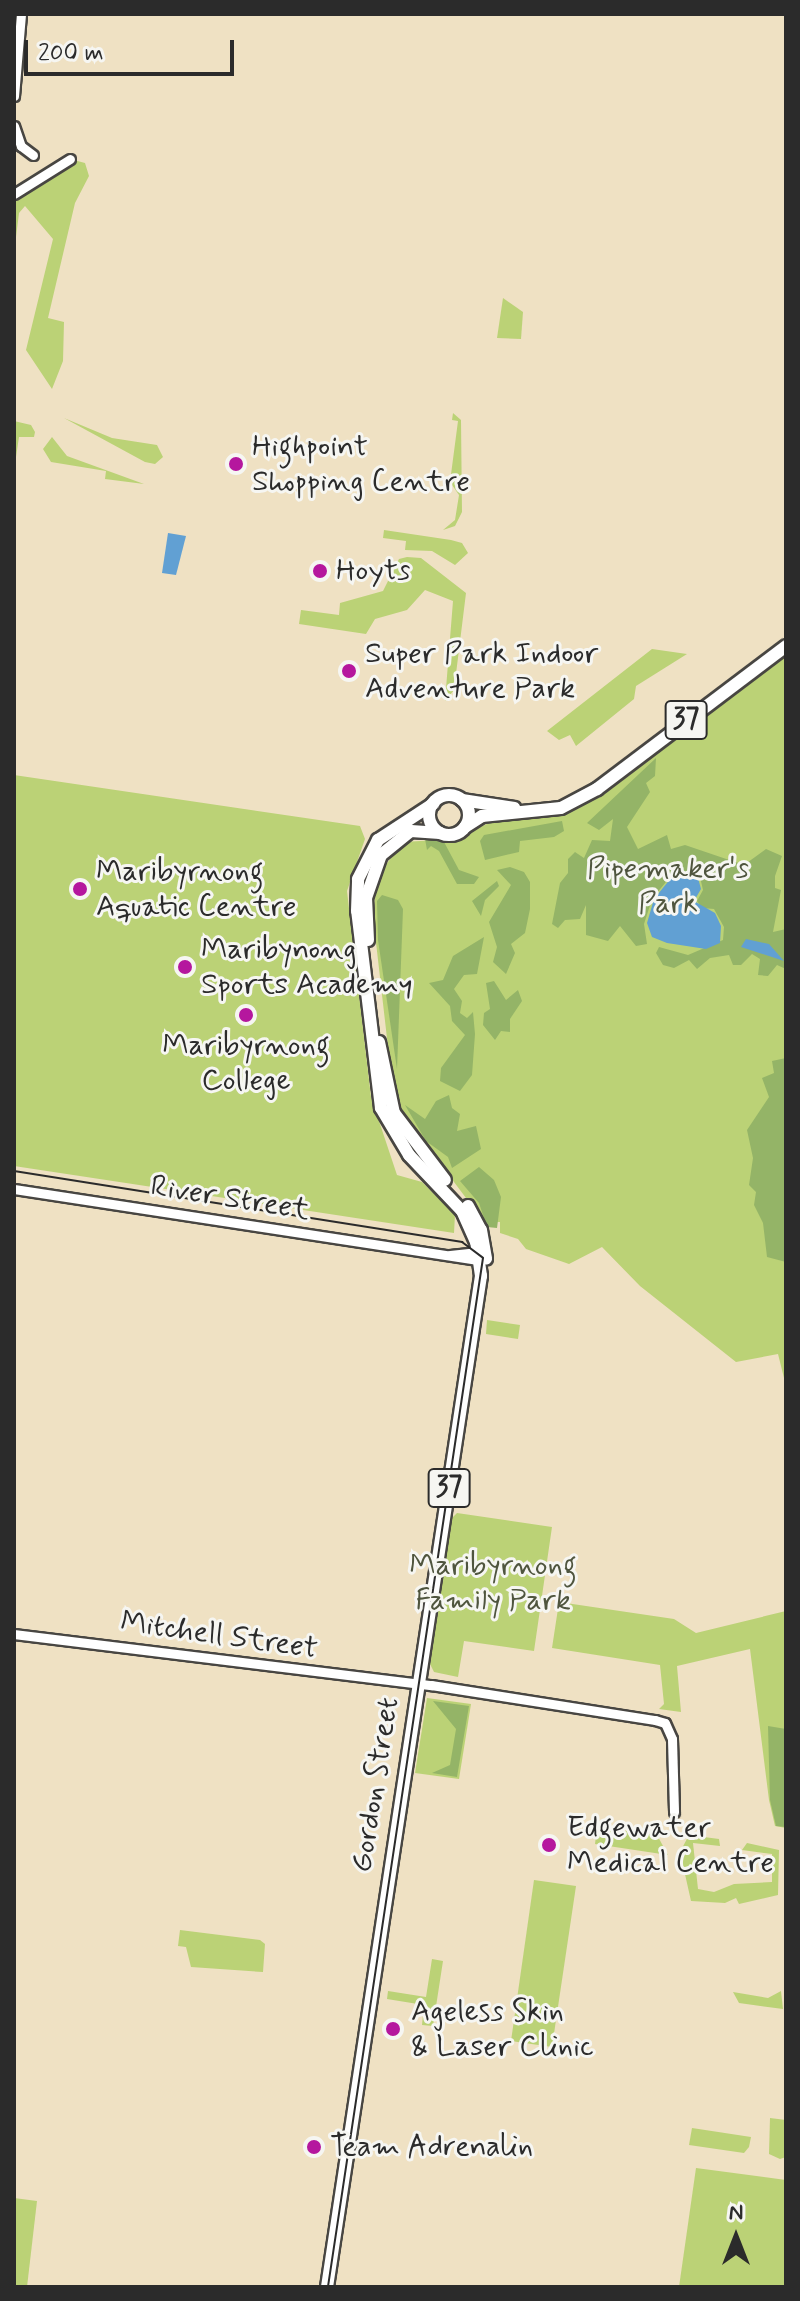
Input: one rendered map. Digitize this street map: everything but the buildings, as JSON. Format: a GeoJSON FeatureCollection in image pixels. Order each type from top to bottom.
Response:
{"type":"FeatureCollection","features":[{"type":"Feature","properties":{"kind":"main road","name":"37"},"geometry":{"type":"LineString","coordinates":[[440,833],[451,835],[477,817],[549,811],[587,794],[786,646]]}},
{"type":"Feature","properties":{"kind":"main road","name":"37"},"geometry":{"type":"LineString","coordinates":[[433,804],[444,796],[530,809],[587,794]]}},
{"type":"Feature","properties":{"kind":"main road"},"geometry":{"type":"LineString","coordinates":[[462,800],[468,813],[465,827]]}},
{"type":"Feature","properties":{"kind":"main road"},"geometry":{"type":"LineString","coordinates":[[433,804],[429,820],[440,833]]}},
{"type":"Feature","properties":{"kind":"main road","name":"Gordon Street"},"geometry":{"type":"LineString","coordinates":[[433,804],[378,840],[362,869],[356,900],[377,1095],[409,1155],[462,1211],[483,1255]]}},
{"type":"Feature","properties":{"kind":"main road","name":"Gordon Street"},"geometry":{"type":"LineString","coordinates":[[327,2287],[483,1255],[474,1216],[411,1141],[394,1113],[384,1076],[366,898],[372,870],[391,843],[418,830],[440,833]]}},
{"type":"Feature","properties":{"kind":"main road"},"geometry":{"type":"LineString","coordinates":[[409,1155],[411,1141]]}},
{"type":"Feature","properties":{"kind":"street"},"geometry":{"type":"LineString","coordinates":[[14,96],[21,14]]}},
{"type":"Feature","properties":{"kind":"street"},"geometry":{"type":"LineString","coordinates":[[14,126],[21,146],[33,155]]}},
{"type":"Feature","properties":{"kind":"street"},"geometry":{"type":"LineString","coordinates":[[14,194],[70,159]]}},
{"type":"Feature","properties":{"kind":"street","name":"River Street"},"geometry":{"type":"LineString","coordinates":[[14,1189],[439,1256],[483,1255]]}},
{"type":"Feature","properties":{"kind":"street","name":"Mitchell Street"},"geometry":{"type":"LineString","coordinates":[[14,1634],[418,1685],[665,1723],[672,1739],[674,1812]]}},
{"type":"Feature","properties":{"kind":"green space"},"geometry":{"type":"Polygon","coordinates":[[[70,159],[85,163],[89,176],[75,203],[48,318],[64,322],[63,361],[52,389],[26,350],[53,239],[25,206],[19,213],[14,253],[14,194],[70,159]]]}},
{"type":"Feature","properties":{"kind":"green space"},"geometry":{"type":"Polygon","coordinates":[[[503,298],[523,312],[521,339],[497,338],[503,298]]]}},
{"type":"Feature","properties":{"kind":"green space"},"geometry":{"type":"Polygon","coordinates":[[[453,413],[461,420],[462,512],[455,526],[443,530],[455,520],[459,495],[450,482],[458,421],[452,420],[453,413]]]}},
{"type":"Feature","properties":{"kind":"green space"},"geometry":{"type":"Polygon","coordinates":[[[64,418],[112,438],[157,445],[163,457],[155,464],[145,462],[64,418]]]}},
{"type":"Feature","properties":{"kind":"green space"},"geometry":{"type":"Polygon","coordinates":[[[14,421],[31,425],[35,432],[34,437],[19,437],[16,457],[14,421]]]}},
{"type":"Feature","properties":{"kind":"green space"},"geometry":{"type":"Polygon","coordinates":[[[52,437],[67,456],[144,484],[105,479],[106,471],[51,462],[43,449],[52,437]]]}},
{"type":"Feature","properties":{"kind":"green space"},"geometry":{"type":"Polygon","coordinates":[[[384,530],[462,543],[468,553],[455,565],[432,551],[405,550],[406,541],[383,538],[384,530]]]}},
{"type":"Feature","properties":{"kind":"green space"},"geometry":{"type":"Polygon","coordinates":[[[421,558],[466,593],[454,690],[445,701],[453,601],[425,590],[407,610],[375,619],[366,634],[299,624],[301,610],[339,615],[340,603],[383,591],[399,559],[421,558]]]}},
{"type":"Feature","properties":{"kind":"green space"},"geometry":{"type":"Polygon","coordinates":[[[652,649],[687,654],[636,686],[634,699],[576,746],[570,735],[559,740],[547,731],[652,649]]]}},
{"type":"Feature","properties":{"kind":"green space","name":"Pipemaker's Park"},"geometry":{"type":"Polygon","coordinates":[[[786,652],[786,1386],[778,1354],[736,1362],[640,1286],[602,1247],[569,1264],[526,1249],[518,1239],[500,1233],[500,1222],[484,1222],[403,1114],[392,1082],[374,925],[375,879],[403,842],[455,839],[491,822],[548,816],[582,804],[786,652]]]}},
{"type":"Feature","properties":{"kind":"green space"},"geometry":{"type":"Polygon","coordinates":[[[656,758],[655,776],[646,783],[650,792],[627,827],[638,849],[667,835],[671,849],[685,845],[744,865],[766,849],[782,856],[775,876],[775,888],[781,890],[773,932],[786,929],[786,969],[777,965],[768,976],[758,975],[760,959],[752,954],[741,965],[733,965],[729,955],[710,958],[697,969],[689,960],[674,968],[663,965],[656,953],[659,947],[688,955],[723,940],[724,927],[714,909],[702,908],[697,901],[703,890],[700,877],[687,872],[670,877],[652,899],[644,924],[647,944],[636,946],[620,926],[608,941],[586,935],[586,905],[580,919],[565,920],[558,928],[552,924],[560,883],[568,873],[568,859],[575,852],[584,858],[592,840],[610,841],[613,819],[599,830],[587,823],[656,758]]]}},
{"type":"Feature","properties":{"kind":"green space","name":"Maribynong Sports Academy"},"geometry":{"type":"Polygon","coordinates":[[[14,775],[360,826],[365,839],[347,891],[371,1097],[397,1175],[422,1182],[455,1215],[454,1233],[14,1166],[14,775]]]}},
{"type":"Feature","properties":{"kind":"green space"},"geometry":{"type":"Polygon","coordinates":[[[562,821],[564,831],[554,837],[520,841],[519,852],[485,860],[480,841],[484,835],[562,821]]]}},
{"type":"Feature","properties":{"kind":"green space"},"geometry":{"type":"Polygon","coordinates":[[[425,839],[444,842],[459,870],[479,877],[474,884],[457,884],[439,851],[431,846],[427,850],[425,839]]]}},
{"type":"Feature","properties":{"kind":"green space"},"geometry":{"type":"Polygon","coordinates":[[[510,867],[524,872],[530,882],[530,909],[525,933],[511,944],[515,953],[506,974],[493,962],[497,947],[489,922],[511,885],[497,870],[510,867]]]}},
{"type":"Feature","properties":{"kind":"green space"},"geometry":{"type":"Polygon","coordinates":[[[497,881],[499,886],[485,900],[481,916],[472,901],[497,881]]]}},
{"type":"Feature","properties":{"kind":"green space"},"geometry":{"type":"Polygon","coordinates":[[[382,895],[398,900],[403,909],[397,1069],[378,940],[377,901],[382,895]]]}},
{"type":"Feature","properties":{"kind":"green space"},"geometry":{"type":"Polygon","coordinates":[[[484,937],[477,974],[464,975],[454,989],[462,1001],[460,1013],[467,1018],[473,1012],[475,1034],[472,1075],[460,1091],[440,1081],[441,1068],[465,1035],[452,1021],[450,1006],[429,983],[443,980],[453,956],[484,937]]]}},
{"type":"Feature","properties":{"kind":"green space"},"geometry":{"type":"Polygon","coordinates":[[[494,981],[506,1000],[518,990],[522,1001],[510,1019],[510,1032],[501,1031],[495,1040],[483,1025],[484,1013],[490,1009],[486,983],[494,981]]]}},
{"type":"Feature","properties":{"kind":"green space"},"geometry":{"type":"Polygon","coordinates":[[[786,1058],[786,1262],[767,1257],[763,1223],[754,1205],[756,1192],[749,1185],[753,1158],[747,1130],[769,1097],[762,1078],[774,1073],[772,1061],[786,1058]]]}},
{"type":"Feature","properties":{"kind":"green space"},"geometry":{"type":"Polygon","coordinates":[[[449,1095],[452,1108],[460,1114],[457,1131],[476,1126],[481,1149],[452,1168],[448,1157],[426,1141],[405,1105],[425,1119],[436,1101],[449,1095]]]}},
{"type":"Feature","properties":{"kind":"green space"},"geometry":{"type":"Polygon","coordinates":[[[479,1167],[494,1180],[501,1197],[497,1228],[487,1227],[479,1203],[460,1181],[479,1167]]]}},
{"type":"Feature","properties":{"kind":"green space"},"geometry":{"type":"Polygon","coordinates":[[[487,1320],[520,1325],[518,1339],[486,1334],[487,1320]]]}},
{"type":"Feature","properties":{"kind":"green space","name":"Maribyrnong Family Park"},"geometry":{"type":"Polygon","coordinates":[[[457,1513],[552,1527],[534,1651],[464,1641],[458,1677],[434,1672],[430,1664],[451,1519],[457,1513]]]}},
{"type":"Feature","properties":{"kind":"green space"},"geometry":{"type":"Polygon","coordinates":[[[559,1602],[674,1619],[696,1633],[786,1611],[786,1828],[775,1826],[769,1800],[750,1649],[677,1666],[681,1712],[659,1709],[664,1704],[660,1665],[552,1648],[559,1602]]]}},
{"type":"Feature","properties":{"kind":"green space"},"geometry":{"type":"Polygon","coordinates":[[[427,1698],[471,1704],[459,1779],[415,1773],[427,1698]]]}},
{"type":"Feature","properties":{"kind":"green space"},"geometry":{"type":"Polygon","coordinates":[[[433,1701],[469,1706],[457,1777],[432,1773],[450,1765],[456,1729],[433,1701]]]}},
{"type":"Feature","properties":{"kind":"green space"},"geometry":{"type":"Polygon","coordinates":[[[768,1726],[786,1729],[786,1827],[776,1826],[770,1800],[768,1726]]]}},
{"type":"Feature","properties":{"kind":"green space"},"geometry":{"type":"Polygon","coordinates":[[[597,1827],[657,1835],[668,1855],[595,1844],[597,1827]]]}},
{"type":"Feature","properties":{"kind":"green space"},"geometry":{"type":"Polygon","coordinates":[[[689,1835],[719,1839],[720,1846],[693,1843],[698,1889],[714,1892],[734,1884],[772,1882],[772,1854],[742,1850],[747,1843],[779,1850],[778,1895],[739,1904],[736,1898],[725,1903],[691,1901],[680,1852],[689,1835]]]}},
{"type":"Feature","properties":{"kind":"green space"},"geometry":{"type":"Polygon","coordinates":[[[534,1880],[576,1886],[552,2047],[511,2041],[534,1880]]]}},
{"type":"Feature","properties":{"kind":"green space"},"geometry":{"type":"Polygon","coordinates":[[[180,1930],[260,1940],[265,1944],[263,1972],[191,1967],[186,1947],[178,1946],[180,1930]]]}},
{"type":"Feature","properties":{"kind":"green space"},"geometry":{"type":"Polygon","coordinates":[[[432,1959],[443,1961],[433,2026],[422,2025],[424,2005],[387,1999],[388,1991],[426,1997],[432,1959]]]}},
{"type":"Feature","properties":{"kind":"green space"},"geometry":{"type":"Polygon","coordinates":[[[781,1991],[783,2009],[739,2003],[733,1992],[768,1998],[781,1991]]]}},
{"type":"Feature","properties":{"kind":"green space"},"geometry":{"type":"Polygon","coordinates":[[[770,2118],[786,2120],[786,2157],[780,2159],[769,2154],[770,2118]]]}},
{"type":"Feature","properties":{"kind":"green space"},"geometry":{"type":"Polygon","coordinates":[[[692,2128],[751,2137],[749,2147],[744,2153],[689,2145],[692,2128]]]}},
{"type":"Feature","properties":{"kind":"green space"},"geometry":{"type":"Polygon","coordinates":[[[696,2168],[786,2180],[786,2287],[679,2287],[696,2168]]]}},
{"type":"Feature","properties":{"kind":"green space"},"geometry":{"type":"Polygon","coordinates":[[[14,2198],[37,2201],[27,2287],[14,2287],[14,2198]]]}},
{"type":"Feature","properties":{"kind":"water"},"geometry":{"type":"Polygon","coordinates":[[[168,533],[186,536],[176,575],[162,573],[168,533]]]}},
{"type":"Feature","properties":{"kind":"water"},"geometry":{"type":"Polygon","coordinates":[[[685,873],[698,878],[701,889],[694,901],[715,913],[721,926],[720,943],[706,949],[667,943],[652,937],[647,923],[654,899],[671,878],[685,873]]]}},
{"type":"Feature","properties":{"kind":"water"},"geometry":{"type":"Polygon","coordinates":[[[746,939],[769,944],[784,961],[741,947],[746,939]]]}},
{"type":"Feature","properties":{"kind":"tram line"},"geometry":{"type":"LineString","coordinates":[[14,1171],[462,1242],[483,1258],[328,2287]]}},
{"type":"Feature","properties":{"kind":"place","name":"Highpoint Shopping Centre"},"geometry":{"type":"Point","coordinates":[236,464]}},
{"type":"Feature","properties":{"kind":"place","name":"Hoyts"},"geometry":{"type":"Point","coordinates":[320,571]}},
{"type":"Feature","properties":{"kind":"place","name":"Super Park Indoor Adventure Park"},"geometry":{"type":"Point","coordinates":[349,671]}},
{"type":"Feature","properties":{"kind":"place","name":"Maribyrnong Aquatic Centre"},"geometry":{"type":"Point","coordinates":[80,889]}},
{"type":"Feature","properties":{"kind":"place","name":"Maribynong Sports Academy"},"geometry":{"type":"Point","coordinates":[185,967]}},
{"type":"Feature","properties":{"kind":"place","name":"Maribyrnong College"},"geometry":{"type":"Point","coordinates":[246,1015]}},
{"type":"Feature","properties":{"kind":"place","name":"Edgewater Medical Centre"},"geometry":{"type":"Point","coordinates":[549,1845]}},
{"type":"Feature","properties":{"kind":"place","name":"Ageless Skin & Laser Clinic"},"geometry":{"type":"Point","coordinates":[393,2029]}},
{"type":"Feature","properties":{"kind":"place","name":"Team Adrenalin"},"geometry":{"type":"Point","coordinates":[314,2147]}}]}
